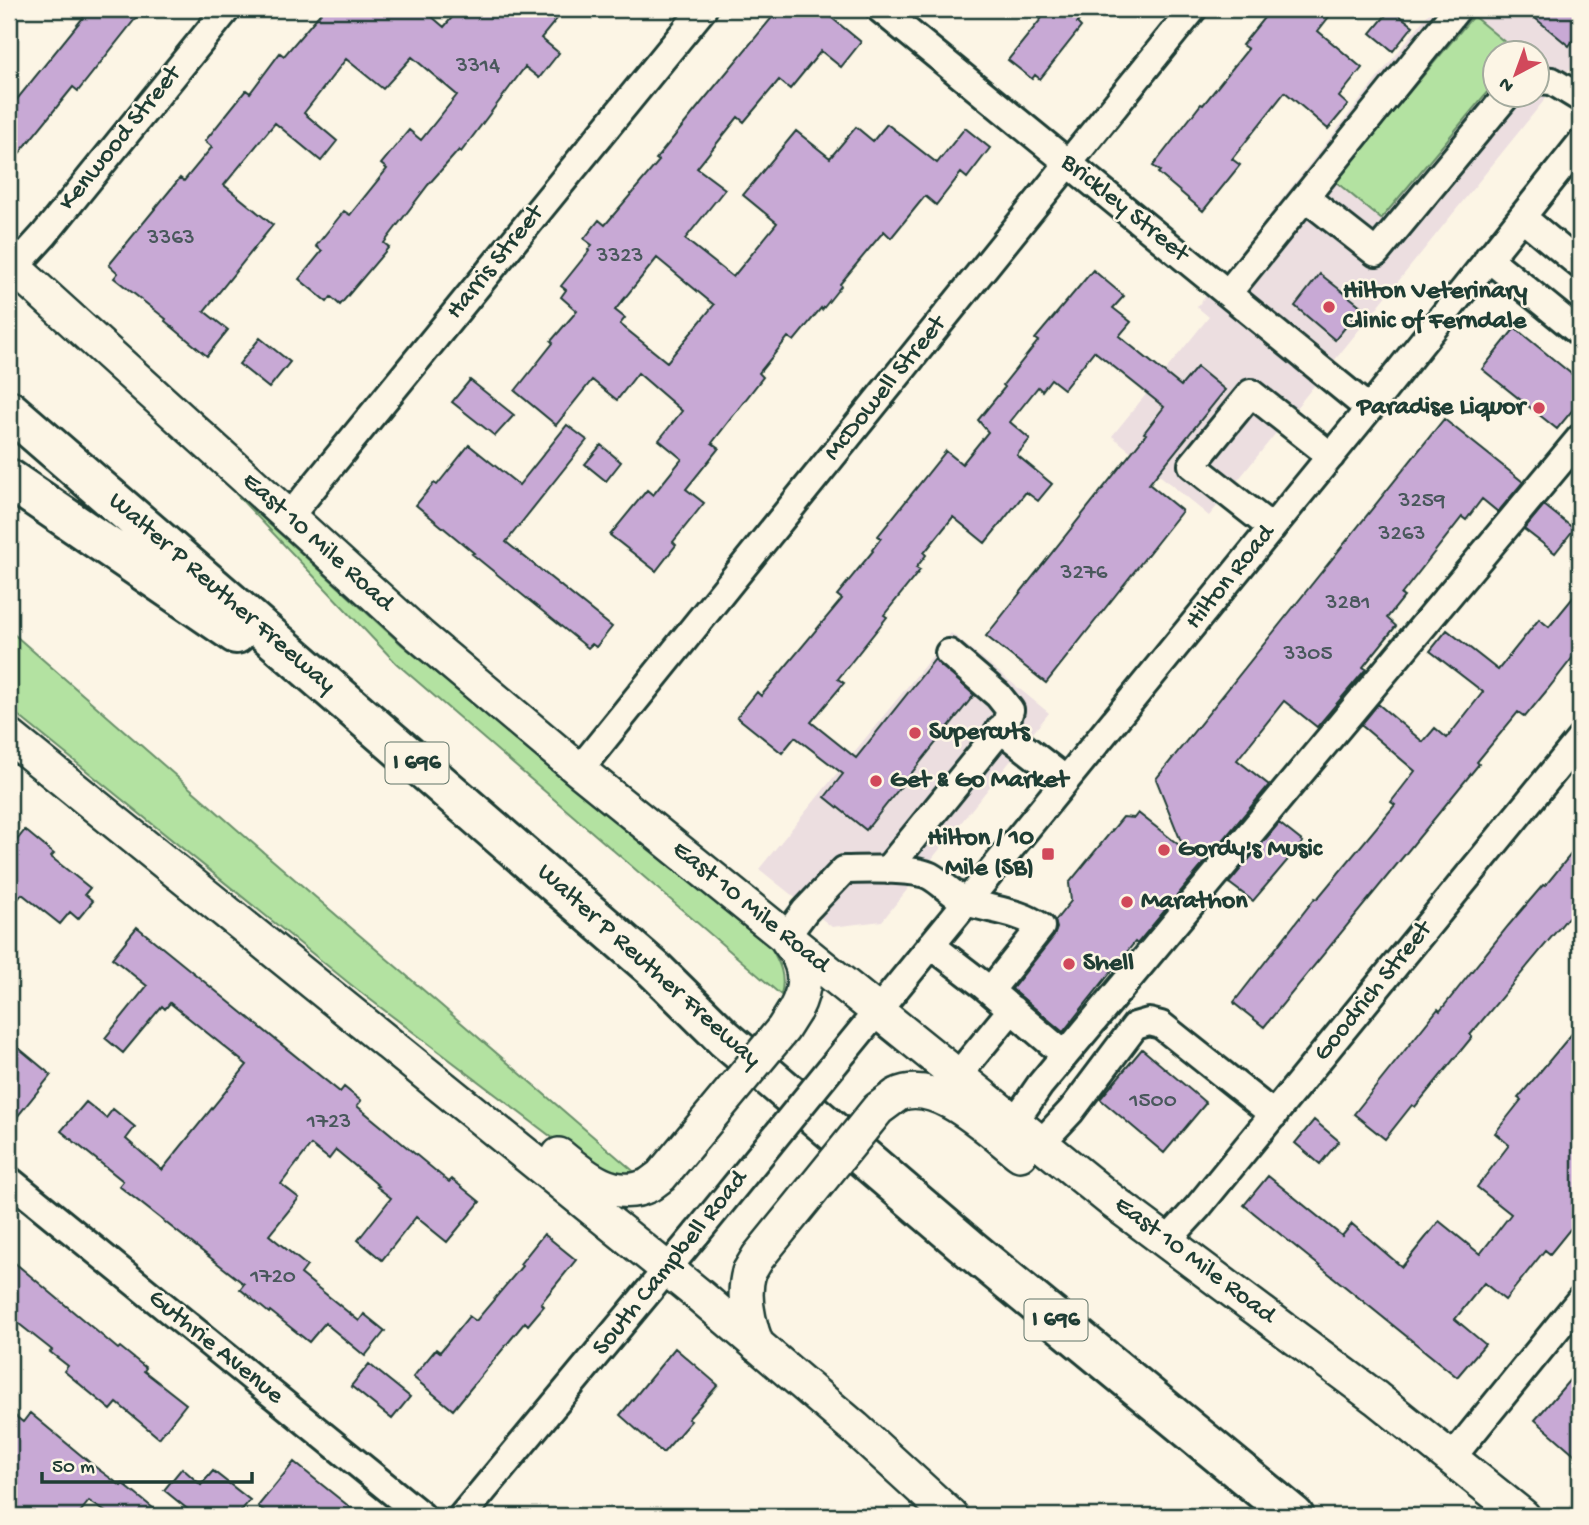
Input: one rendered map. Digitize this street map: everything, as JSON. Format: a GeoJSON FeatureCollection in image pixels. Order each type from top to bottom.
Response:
{"type":"FeatureCollection","features":[{"type":"Feature","properties":{"kind":"highway","name":"Walter P Reuther Freeway"},"geometry":{"type":"LineString","coordinates":[[9,410],[655,970],[724,1038],[969,1248],[1294,1516]]}},
{"type":"Feature","properties":{"kind":"highway"},"geometry":{"type":"LineString","coordinates":[[9,480],[384,734]]}},
{"type":"Feature","properties":{"kind":"main road","name":"East 10 Mile Road"},"geometry":{"type":"LineString","coordinates":[[11,266],[420,636],[579,770],[958,1075],[1019,1135],[1376,1398],[1522,1516]]}},
{"type":"Feature","properties":{"kind":"main road"},"geometry":{"type":"LineString","coordinates":[[9,736],[667,1270],[855,1428],[951,1516]]}},
{"type":"Feature","properties":{"kind":"main road"},"geometry":{"type":"LineString","coordinates":[[348,1013],[525,1127],[594,1181],[624,1191],[639,1190],[661,1176],[796,1010],[803,988],[802,963],[785,938]]}},
{"type":"Feature","properties":{"kind":"main road"},"geometry":{"type":"LineString","coordinates":[[757,1345],[746,1305],[746,1281],[749,1272],[766,1246],[878,1109],[897,1095],[915,1089],[938,1094],[1019,1135]]}},
{"type":"Feature","properties":{"kind":"street","name":"Kenwood Street"},"geometry":{"type":"LineString","coordinates":[[11,266],[44,235],[227,9]]}},
{"type":"Feature","properties":{"kind":"street","name":"Harris Street"},"geometry":{"type":"LineString","coordinates":[[289,517],[703,9]]}},
{"type":"Feature","properties":{"kind":"street","name":"Brickley Street"},"geometry":{"type":"LineString","coordinates":[[880,9],[1369,408]]}},
{"type":"Feature","properties":{"kind":"street","name":"McDowell Street"},"geometry":{"type":"LineString","coordinates":[[579,770],[1194,9]]}},
{"type":"Feature","properties":{"kind":"street"},"geometry":{"type":"LineString","coordinates":[[1228,293],[1457,9]]}},
{"type":"Feature","properties":{"kind":"street"},"geometry":{"type":"LineString","coordinates":[[1550,81],[1580,98]]}},
{"type":"Feature","properties":{"kind":"street"},"geometry":{"type":"LineString","coordinates":[[1306,198],[1376,253],[1496,108]]}},
{"type":"Feature","properties":{"kind":"street","name":"Hilton Road"},"geometry":{"type":"LineString","coordinates":[[878,1010],[1331,456],[1580,144]]}},
{"type":"Feature","properties":{"kind":"street"},"geometry":{"type":"LineString","coordinates":[[1522,216],[1580,265]]}},
{"type":"Feature","properties":{"kind":"street"},"geometry":{"type":"LineString","coordinates":[[1488,258],[1580,333]]}},
{"type":"Feature","properties":{"kind":"street"},"geometry":{"type":"LineString","coordinates":[[1272,528],[1192,465],[1209,444],[1251,393],[1331,456]]}},
{"type":"Feature","properties":{"kind":"street"},"geometry":{"type":"LineString","coordinates":[[1019,1135],[1040,1085],[1580,438]]}},
{"type":"Feature","properties":{"kind":"street"},"geometry":{"type":"LineString","coordinates":[[887,870],[1006,723],[1010,710],[998,695],[949,653]]}},
{"type":"Feature","properties":{"kind":"street"},"geometry":{"type":"LineString","coordinates":[[1000,729],[1066,780]]}},
{"type":"Feature","properties":{"kind":"street","name":"Goodrich Street"},"geometry":{"type":"LineString","coordinates":[[1166,1242],[1195,1211],[1580,740]]}},
{"type":"Feature","properties":{"kind":"street"},"geometry":{"type":"LineString","coordinates":[[785,938],[805,911],[844,870],[927,874],[967,902],[995,908],[1041,927],[990,991]]}},
{"type":"Feature","properties":{"kind":"street"},"geometry":{"type":"LineString","coordinates":[[931,945],[1065,1055]]}},
{"type":"Feature","properties":{"kind":"street"},"geometry":{"type":"LineString","coordinates":[[958,1075],[1012,1009]]}},
{"type":"Feature","properties":{"kind":"street","name":"South Campbell Road"},"geometry":{"type":"LineString","coordinates":[[462,1516],[698,1233],[878,1010]]}},
{"type":"Feature","properties":{"kind":"street"},"geometry":{"type":"LineString","coordinates":[[1019,1135],[1071,1111],[1135,1026],[1149,1021],[1161,1024],[1274,1115]]}},
{"type":"Feature","properties":{"kind":"street","name":"Guthrie Avenue"},"geometry":{"type":"LineString","coordinates":[[9,1180],[422,1516]]}},
{"type":"Feature","properties":{"kind":"street"},"geometry":{"type":"LineString","coordinates":[[1450,1460],[1580,1300]]}},
{"type":"Feature","properties":{"kind":"shaded area"},"geometry":{"type":"Polygon","coordinates":[[[1432,9],[1580,9],[1580,56],[1550,93],[1550,38],[1480,38],[1480,108],[1538,108],[1209,516],[1112,436],[1209,317],[1197,307],[1432,9]]]}},
{"type":"Feature","properties":{"kind":"shaded area"},"geometry":{"type":"Polygon","coordinates":[[[951,633],[1049,713],[882,921],[832,927],[759,869],[951,633]]]}},
{"type":"Feature","properties":{"kind":"green space"},"geometry":{"type":"Polygon","coordinates":[[[1473,16],[1500,38],[1480,38],[1480,101],[1381,219],[1335,181],[1473,16]]]}},
{"type":"Feature","properties":{"kind":"green space"},"geometry":{"type":"Polygon","coordinates":[[[235,493],[402,645],[770,946],[781,970],[781,995],[396,663],[235,493]]]}},
{"type":"Feature","properties":{"kind":"green space"},"geometry":{"type":"Polygon","coordinates":[[[9,630],[638,1175],[599,1173],[355,988],[9,708],[9,630]]]}},
{"type":"Feature","properties":{"kind":"building"},"geometry":{"type":"Polygon","coordinates":[[[90,9],[143,9],[78,91],[73,87],[9,166],[9,109],[90,9]]]}},
{"type":"Feature","properties":{"kind":"building"},"geometry":{"type":"Polygon","coordinates":[[[324,9],[423,9],[444,27],[459,9],[565,9],[541,38],[559,53],[539,78],[525,67],[461,152],[459,150],[428,185],[384,243],[389,247],[340,305],[331,297],[327,302],[299,279],[322,251],[316,246],[344,211],[350,215],[387,169],[381,164],[409,130],[421,140],[457,95],[412,57],[383,89],[346,59],[304,113],[337,141],[321,161],[275,123],[224,185],[273,225],[204,311],[228,330],[207,356],[114,278],[118,273],[109,265],[180,178],[184,181],[212,147],[205,141],[246,90],[250,93],[280,53],[284,56],[324,9]]]}},
{"type":"Feature","properties":{"kind":"building"},"geometry":{"type":"Polygon","coordinates":[[[779,9],[821,9],[861,42],[841,67],[821,51],[790,89],[779,80],[744,122],[738,117],[697,168],[725,189],[685,239],[733,277],[777,223],[743,195],[796,131],[830,158],[856,127],[873,141],[887,124],[937,163],[965,128],[990,148],[967,178],[961,173],[936,205],[925,196],[891,238],[884,231],[822,310],[821,308],[794,341],[788,337],[759,373],[763,377],[712,443],[719,448],[686,489],[704,503],[673,542],[676,545],[656,571],[610,535],[647,490],[653,495],[682,459],[659,440],[682,411],[638,373],[617,400],[592,380],[556,425],[515,391],[553,343],[551,341],[577,311],[561,297],[566,290],[561,286],[592,245],[584,239],[599,220],[605,225],[659,161],[656,159],[779,9]],[[657,258],[615,310],[625,318],[620,324],[667,362],[714,305],[657,258]]]}},
{"type":"Feature","properties":{"kind":"building"},"geometry":{"type":"Polygon","coordinates":[[[1049,9],[1089,9],[1077,23],[1081,27],[1040,79],[1035,75],[1032,79],[1008,60],[1049,9]]]}},
{"type":"Feature","properties":{"kind":"building"},"geometry":{"type":"Polygon","coordinates":[[[1271,9],[1335,9],[1318,31],[1362,68],[1339,97],[1348,105],[1328,129],[1285,92],[1232,159],[1240,165],[1203,211],[1153,166],[1248,49],[1242,45],[1271,9]]]}},
{"type":"Feature","properties":{"kind":"building"},"geometry":{"type":"Polygon","coordinates":[[[1391,9],[1413,26],[1393,51],[1371,33],[1391,9]]]}},
{"type":"Feature","properties":{"kind":"building"},"geometry":{"type":"Polygon","coordinates":[[[1524,9],[1580,9],[1580,31],[1569,46],[1524,9]]]}},
{"type":"Feature","properties":{"kind":"building"},"geometry":{"type":"Polygon","coordinates":[[[1093,270],[1124,296],[1113,308],[1131,322],[1119,336],[1181,386],[1197,367],[1225,390],[1149,484],[1182,511],[1046,683],[986,636],[1146,434],[1144,433],[1164,407],[1094,351],[1064,389],[1051,379],[1042,391],[1038,387],[1010,422],[1030,439],[1017,455],[1052,484],[1038,501],[1026,492],[985,543],[953,517],[924,553],[926,555],[916,568],[920,570],[884,615],[887,617],[838,679],[844,683],[811,722],[856,758],[935,659],[974,695],[866,830],[825,797],[843,774],[795,737],[782,753],[737,717],[757,692],[761,696],[842,599],[837,595],[873,551],[881,538],[878,536],[946,451],[962,464],[988,432],[978,420],[1038,341],[1035,339],[1093,270]]]}},
{"type":"Feature","properties":{"kind":"building","name":"Hilton Veterinary Clinic of Ferndale"},"geometry":{"type":"Polygon","coordinates":[[[1320,274],[1362,307],[1335,340],[1295,306],[1320,274]]]}},
{"type":"Feature","properties":{"kind":"building"},"geometry":{"type":"Polygon","coordinates":[[[1515,328],[1580,381],[1580,401],[1557,429],[1482,369],[1515,328]]]}},
{"type":"Feature","properties":{"kind":"building"},"geometry":{"type":"Polygon","coordinates":[[[260,338],[290,362],[269,388],[239,364],[260,338]]]}},
{"type":"Feature","properties":{"kind":"building"},"geometry":{"type":"Polygon","coordinates":[[[470,380],[514,415],[495,436],[452,402],[470,380]]]}},
{"type":"Feature","properties":{"kind":"building"},"geometry":{"type":"Polygon","coordinates":[[[1444,419],[1523,482],[1498,512],[1482,499],[1466,520],[1462,517],[1401,595],[1404,597],[1387,618],[1396,626],[1363,667],[1366,669],[1317,727],[1284,701],[1237,760],[1269,785],[1137,944],[1135,942],[1063,1032],[1012,989],[1054,936],[1057,928],[1055,921],[1071,901],[1069,883],[1123,817],[1134,818],[1138,813],[1184,849],[1156,779],[1444,419]]]}},
{"type":"Feature","properties":{"kind":"building"},"geometry":{"type":"Polygon","coordinates":[[[567,425],[587,440],[506,542],[612,627],[596,647],[592,644],[588,648],[416,505],[434,483],[437,485],[469,445],[519,485],[567,425]]]}},
{"type":"Feature","properties":{"kind":"building"},"geometry":{"type":"Polygon","coordinates":[[[601,445],[621,462],[606,481],[585,464],[601,445]]]}},
{"type":"Feature","properties":{"kind":"building"},"geometry":{"type":"Polygon","coordinates":[[[1544,505],[1574,529],[1555,553],[1524,529],[1544,505]]]}},
{"type":"Feature","properties":{"kind":"building"},"geometry":{"type":"Polygon","coordinates":[[[1580,589],[1580,648],[1525,717],[1518,712],[1477,762],[1479,764],[1264,1027],[1234,1002],[1315,898],[1317,899],[1395,805],[1391,802],[1415,771],[1361,725],[1378,704],[1423,742],[1435,728],[1447,738],[1483,692],[1430,651],[1447,630],[1498,670],[1539,619],[1549,627],[1580,589]]]}},
{"type":"Feature","properties":{"kind":"building"},"geometry":{"type":"Polygon","coordinates":[[[1279,823],[1303,842],[1253,901],[1229,883],[1279,823]]]}},
{"type":"Feature","properties":{"kind":"building"},"geometry":{"type":"Polygon","coordinates":[[[25,830],[54,854],[51,857],[90,888],[85,894],[93,901],[78,919],[70,912],[60,924],[22,894],[9,910],[9,850],[25,830]]]}},
{"type":"Feature","properties":{"kind":"building"},"geometry":{"type":"Polygon","coordinates":[[[1580,843],[1580,903],[1470,1035],[1472,1037],[1415,1107],[1412,1105],[1385,1139],[1354,1114],[1438,1009],[1440,1011],[1508,926],[1580,843]]]}},
{"type":"Feature","properties":{"kind":"building"},"geometry":{"type":"Polygon","coordinates":[[[137,927],[340,1092],[344,1087],[361,1101],[357,1106],[449,1182],[452,1179],[480,1202],[447,1242],[416,1217],[382,1260],[358,1240],[391,1198],[336,1150],[329,1159],[311,1145],[281,1184],[299,1198],[269,1235],[307,1266],[301,1274],[359,1321],[364,1314],[385,1331],[365,1356],[325,1323],[309,1342],[270,1311],[269,1313],[240,1289],[244,1284],[119,1186],[123,1181],[61,1131],[86,1102],[106,1118],[113,1109],[135,1127],[126,1139],[162,1170],[247,1065],[170,1003],[165,1009],[162,1006],[123,1053],[105,1038],[147,986],[112,958],[137,927]]]}},
{"type":"Feature","properties":{"kind":"building"},"geometry":{"type":"Polygon","coordinates":[[[1580,1024],[1580,1217],[1550,1254],[1545,1250],[1505,1300],[1484,1283],[1455,1319],[1485,1344],[1457,1377],[1244,1205],[1268,1176],[1342,1236],[1352,1224],[1402,1267],[1439,1221],[1480,1254],[1511,1214],[1477,1187],[1509,1145],[1495,1133],[1521,1100],[1518,1098],[1580,1024]]]}},
{"type":"Feature","properties":{"kind":"building"},"geometry":{"type":"Polygon","coordinates":[[[9,1040],[51,1075],[9,1127],[9,1040]]]}},
{"type":"Feature","properties":{"kind":"building"},"geometry":{"type":"Polygon","coordinates":[[[1142,1049],[1206,1103],[1164,1153],[1100,1099],[1142,1049]]]}},
{"type":"Feature","properties":{"kind":"building"},"geometry":{"type":"Polygon","coordinates":[[[1314,1120],[1339,1141],[1320,1164],[1295,1143],[1314,1120]]]}},
{"type":"Feature","properties":{"kind":"building"},"geometry":{"type":"Polygon","coordinates":[[[544,1234],[576,1260],[541,1303],[544,1306],[528,1325],[525,1322],[453,1410],[413,1377],[436,1349],[440,1352],[469,1316],[476,1321],[522,1266],[520,1264],[544,1234]]]}},
{"type":"Feature","properties":{"kind":"building"},"geometry":{"type":"Polygon","coordinates":[[[9,1258],[118,1349],[120,1347],[146,1368],[144,1371],[186,1404],[159,1438],[117,1403],[111,1410],[64,1371],[68,1366],[50,1352],[52,1350],[9,1316],[9,1258]]]}},
{"type":"Feature","properties":{"kind":"building"},"geometry":{"type":"Polygon","coordinates":[[[675,1348],[718,1385],[663,1453],[620,1415],[675,1348]]]}},
{"type":"Feature","properties":{"kind":"building"},"geometry":{"type":"Polygon","coordinates":[[[369,1364],[410,1397],[392,1419],[351,1386],[369,1364]]]}},
{"type":"Feature","properties":{"kind":"building"},"geometry":{"type":"Polygon","coordinates":[[[1580,1368],[1580,1459],[1535,1420],[1580,1368]]]}},
{"type":"Feature","properties":{"kind":"building"},"geometry":{"type":"Polygon","coordinates":[[[9,1411],[23,1422],[30,1413],[94,1466],[121,1486],[123,1484],[163,1516],[112,1516],[89,1501],[77,1516],[9,1516],[9,1411]]]}},
{"type":"Feature","properties":{"kind":"building"},"geometry":{"type":"Polygon","coordinates":[[[294,1462],[361,1516],[271,1516],[258,1506],[294,1462]]]}},
{"type":"Feature","properties":{"kind":"building"},"geometry":{"type":"Polygon","coordinates":[[[182,1468],[201,1485],[213,1471],[250,1500],[237,1516],[196,1516],[164,1490],[182,1468]]]}},
{"type":"Feature","properties":{"kind":"place","name":"Hilton Veterinary Clinic of Ferndale"},"geometry":{"type":"Point","coordinates":[1329,307]}},
{"type":"Feature","properties":{"kind":"place","name":"Paradise Liquor"},"geometry":{"type":"Point","coordinates":[1539,408]}},
{"type":"Feature","properties":{"kind":"place","name":"Supercuts"},"geometry":{"type":"Point","coordinates":[915,733]}},
{"type":"Feature","properties":{"kind":"place","name":"Get & Go Market"},"geometry":{"type":"Point","coordinates":[876,781]}},
{"type":"Feature","properties":{"kind":"place","name":"Gordy's Music"},"geometry":{"type":"Point","coordinates":[1164,850]}},
{"type":"Feature","properties":{"kind":"place","name":"Hilton / 10 Mile (SB)"},"geometry":{"type":"Point","coordinates":[1048,854]}},
{"type":"Feature","properties":{"kind":"place","name":"Marathon"},"geometry":{"type":"Point","coordinates":[1127,902]}},
{"type":"Feature","properties":{"kind":"place","name":"Shell"},"geometry":{"type":"Point","coordinates":[1069,964]}}]}
